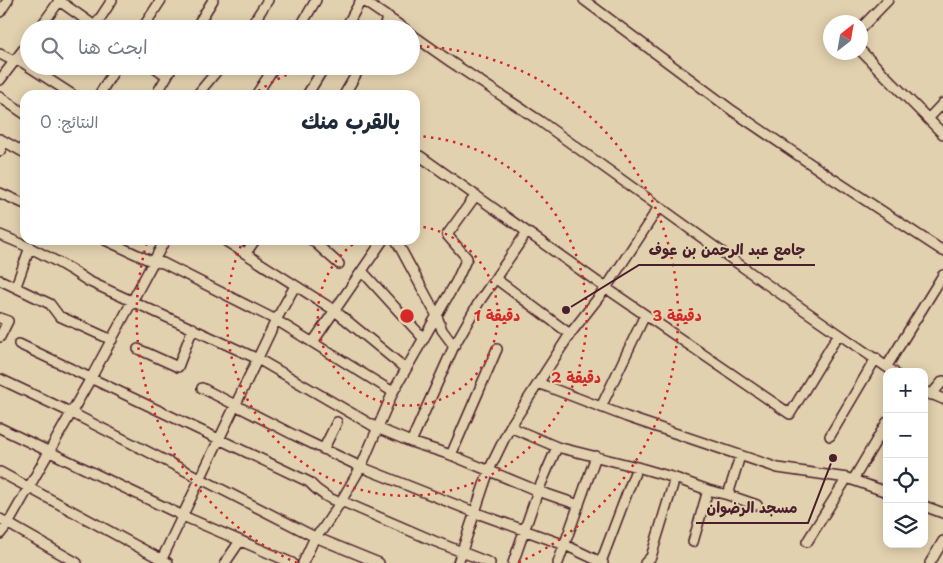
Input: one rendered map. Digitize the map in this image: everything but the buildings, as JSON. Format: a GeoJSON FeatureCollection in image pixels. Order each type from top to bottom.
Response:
{"type":"FeatureCollection","features":[{"type":"Feature","properties":{"kind":"street"},"geometry":{"type":"LineString","coordinates":[[0,12],[8,0]]}},
{"type":"Feature","properties":{"kind":"street"},"geometry":{"type":"LineString","coordinates":[[45,20],[59,0],[87,20]]}},
{"type":"Feature","properties":{"kind":"street"},"geometry":{"type":"LineString","coordinates":[[101,20],[112,0]]}},
{"type":"Feature","properties":{"kind":"street"},"geometry":{"type":"LineString","coordinates":[[148,20],[160,0]]}},
{"type":"Feature","properties":{"kind":"street"},"geometry":{"type":"LineString","coordinates":[[200,20],[212,0]]}},
{"type":"Feature","properties":{"kind":"street"},"geometry":{"type":"LineString","coordinates":[[255,20],[268,0]]}},
{"type":"Feature","properties":{"kind":"street"},"geometry":{"type":"LineString","coordinates":[[304,20],[316,0]]}},
{"type":"Feature","properties":{"kind":"street"},"geometry":{"type":"LineString","coordinates":[[350,20],[362,0],[393,20]]}},
{"type":"Feature","properties":{"kind":"street"},"geometry":{"type":"LineString","coordinates":[[584,0],[741,116],[943,251]]}},
{"type":"Feature","properties":{"kind":"street"},"geometry":{"type":"LineString","coordinates":[[868,21],[888,0]]}},
{"type":"Feature","properties":{"kind":"street"},"geometry":{"type":"LineString","coordinates":[[420,40],[540,121],[838,335],[890,368]]}},
{"type":"Feature","properties":{"kind":"street"},"geometry":{"type":"LineString","coordinates":[[0,80],[20,53]]}},
{"type":"Feature","properties":{"kind":"street"},"geometry":{"type":"LineString","coordinates":[[0,54],[20,62]]}},
{"type":"Feature","properties":{"kind":"street"},"geometry":{"type":"LineString","coordinates":[[868,58],[943,134]]}},
{"type":"Feature","properties":{"kind":"street"},"geometry":{"type":"LineString","coordinates":[[42,75],[65,90]]}},
{"type":"Feature","properties":{"kind":"street"},"geometry":{"type":"LineString","coordinates":[[102,90],[111,75]]}},
{"type":"Feature","properties":{"kind":"street"},"geometry":{"type":"LineString","coordinates":[[201,90],[214,75]]}},
{"type":"Feature","properties":{"kind":"street"},"geometry":{"type":"LineString","coordinates":[[259,90],[269,75]]}},
{"type":"Feature","properties":{"kind":"street"},"geometry":{"type":"LineString","coordinates":[[310,90],[319,75]]}},
{"type":"Feature","properties":{"kind":"street"},"geometry":{"type":"LineString","coordinates":[[347,90],[355,75]]}},
{"type":"Feature","properties":{"kind":"street"},"geometry":{"type":"LineString","coordinates":[[159,90],[167,76]]}},
{"type":"Feature","properties":{"kind":"street"},"geometry":{"type":"LineString","coordinates":[[0,97],[20,111]]}},
{"type":"Feature","properties":{"kind":"street"},"geometry":{"type":"LineString","coordinates":[[928,119],[943,103]]}},
{"type":"Feature","properties":{"kind":"street"},"geometry":{"type":"LineString","coordinates":[[0,151],[2,140],[20,150]]}},
{"type":"Feature","properties":{"kind":"street"},"geometry":{"type":"LineString","coordinates":[[420,156],[606,288],[790,414],[838,335]]}},
{"type":"Feature","properties":{"kind":"street"},"geometry":{"type":"LineString","coordinates":[[0,193],[20,202]]}},
{"type":"Feature","properties":{"kind":"street"},"geometry":{"type":"LineString","coordinates":[[303,563],[315,537],[340,503],[361,467],[393,392],[468,258],[447,236],[476,195]]}},
{"type":"Feature","properties":{"kind":"street"},"geometry":{"type":"LineString","coordinates":[[458,563],[489,470],[510,427],[570,334],[606,288],[659,207]]}},
{"type":"Feature","properties":{"kind":"street"},"geometry":{"type":"LineString","coordinates":[[411,442],[454,346],[479,302],[527,232]]}},
{"type":"Feature","properties":{"kind":"street"},"geometry":{"type":"LineString","coordinates":[[0,235],[20,243]]}},
{"type":"Feature","properties":{"kind":"street"},"geometry":{"type":"LineString","coordinates":[[25,245],[65,265],[88,281],[258,359],[377,428],[451,455],[538,491],[579,505]]}},
{"type":"Feature","properties":{"kind":"street"},"geometry":{"type":"LineString","coordinates":[[116,245],[154,262],[163,263],[276,320],[393,392]]}},
{"type":"Feature","properties":{"kind":"street"},"geometry":{"type":"LineString","coordinates":[[0,534],[8,524],[92,378],[162,245]]}},
{"type":"Feature","properties":{"kind":"street"},"geometry":{"type":"LineString","coordinates":[[232,245],[334,310],[406,369]]}},
{"type":"Feature","properties":{"kind":"street"},"geometry":{"type":"LineString","coordinates":[[246,253],[252,245]]}},
{"type":"Feature","properties":{"kind":"street"},"geometry":{"type":"LineString","coordinates":[[318,245],[339,264]]}},
{"type":"Feature","properties":{"kind":"street"},"geometry":{"type":"LineString","coordinates":[[313,342],[380,245]]}},
{"type":"Feature","properties":{"kind":"street"},"geometry":{"type":"LineString","coordinates":[[399,245],[437,316],[442,330],[454,346]]}},
{"type":"Feature","properties":{"kind":"street"},"geometry":{"type":"LineString","coordinates":[[16,286],[30,247]]}},
{"type":"Feature","properties":{"kind":"street"},"geometry":{"type":"LineString","coordinates":[[362,271],[424,338]]}},
{"type":"Feature","properties":{"kind":"street"},"geometry":{"type":"LineString","coordinates":[[892,368],[943,274]]}},
{"type":"Feature","properties":{"kind":"street"},"geometry":{"type":"LineString","coordinates":[[496,279],[570,334]]}},
{"type":"Feature","properties":{"kind":"street"},"geometry":{"type":"LineString","coordinates":[[0,280],[16,286],[50,304],[59,316],[112,340]]}},
{"type":"Feature","properties":{"kind":"street"},"geometry":{"type":"LineString","coordinates":[[0,472],[163,562],[200,479],[276,320],[295,286]]}},
{"type":"Feature","properties":{"kind":"street"},"geometry":{"type":"LineString","coordinates":[[601,407],[645,315]]}},
{"type":"Feature","properties":{"kind":"street"},"geometry":{"type":"LineString","coordinates":[[0,318],[8,321],[0,337]]}},
{"type":"Feature","properties":{"kind":"street"},"geometry":{"type":"LineString","coordinates":[[138,349],[178,367],[193,328]]}},
{"type":"Feature","properties":{"kind":"street"},"geometry":{"type":"LineString","coordinates":[[19,344],[309,482],[315,489],[340,503],[346,503],[490,563]]}},
{"type":"Feature","properties":{"kind":"street"},"geometry":{"type":"LineString","coordinates":[[451,455],[497,349]]}},
{"type":"Feature","properties":{"kind":"street"},"geometry":{"type":"LineString","coordinates":[[830,436],[876,358]]}},
{"type":"Feature","properties":{"kind":"street"},"geometry":{"type":"LineString","coordinates":[[0,379],[72,413],[315,537],[380,563]]}},
{"type":"Feature","properties":{"kind":"street"},"geometry":{"type":"LineString","coordinates":[[943,380],[928,393],[943,399]]}},
{"type":"Feature","properties":{"kind":"street"},"geometry":{"type":"LineString","coordinates":[[538,383],[601,407],[778,468],[850,479],[883,491]]}},
{"type":"Feature","properties":{"kind":"street"},"geometry":{"type":"LineString","coordinates":[[202,388],[294,436],[324,448],[361,467],[565,546],[602,563],[637,467]]}},
{"type":"Feature","properties":{"kind":"street"},"geometry":{"type":"LineString","coordinates":[[324,448],[337,422]]}},
{"type":"Feature","properties":{"kind":"street"},"geometry":{"type":"LineString","coordinates":[[510,427],[557,447],[675,478],[757,505]]}},
{"type":"Feature","properties":{"kind":"street"},"geometry":{"type":"LineString","coordinates":[[0,428],[183,516],[292,563]]}},
{"type":"Feature","properties":{"kind":"street"},"geometry":{"type":"LineString","coordinates":[[807,542],[883,428]]}},
{"type":"Feature","properties":{"kind":"street"},"geometry":{"type":"LineString","coordinates":[[513,563],[538,491],[557,447]]}},
{"type":"Feature","properties":{"kind":"street"},"geometry":{"type":"LineString","coordinates":[[558,563],[596,456]]}},
{"type":"Feature","properties":{"kind":"street"},"geometry":{"type":"LineString","coordinates":[[728,495],[740,456]]}},
{"type":"Feature","properties":{"kind":"street"},"geometry":{"type":"LineString","coordinates":[[645,563],[650,557],[675,478]]}},
{"type":"Feature","properties":{"kind":"street"},"geometry":{"type":"LineString","coordinates":[[693,542],[708,490]]}},
{"type":"Feature","properties":{"kind":"street"},"geometry":{"type":"LineString","coordinates":[[928,507],[943,513]]}},
{"type":"Feature","properties":{"kind":"street"},"geometry":{"type":"LineString","coordinates":[[0,519],[77,563]]}},
{"type":"Feature","properties":{"kind":"street"},"geometry":{"type":"LineString","coordinates":[[226,563],[240,541]]}},
{"type":"Feature","properties":{"kind":"street"},"geometry":{"type":"LineString","coordinates":[[930,563],[943,541]]}},
{"type":"Feature","properties":{"kind":"place","name":"جامع عبد الرحمن بن عوف"},"geometry":{"type":"Point","coordinates":[566,310]}},
{"type":"Feature","properties":{"kind":"place","name":"مسجد الرضوان"},"geometry":{"type":"Point","coordinates":[833,458]}}]}
